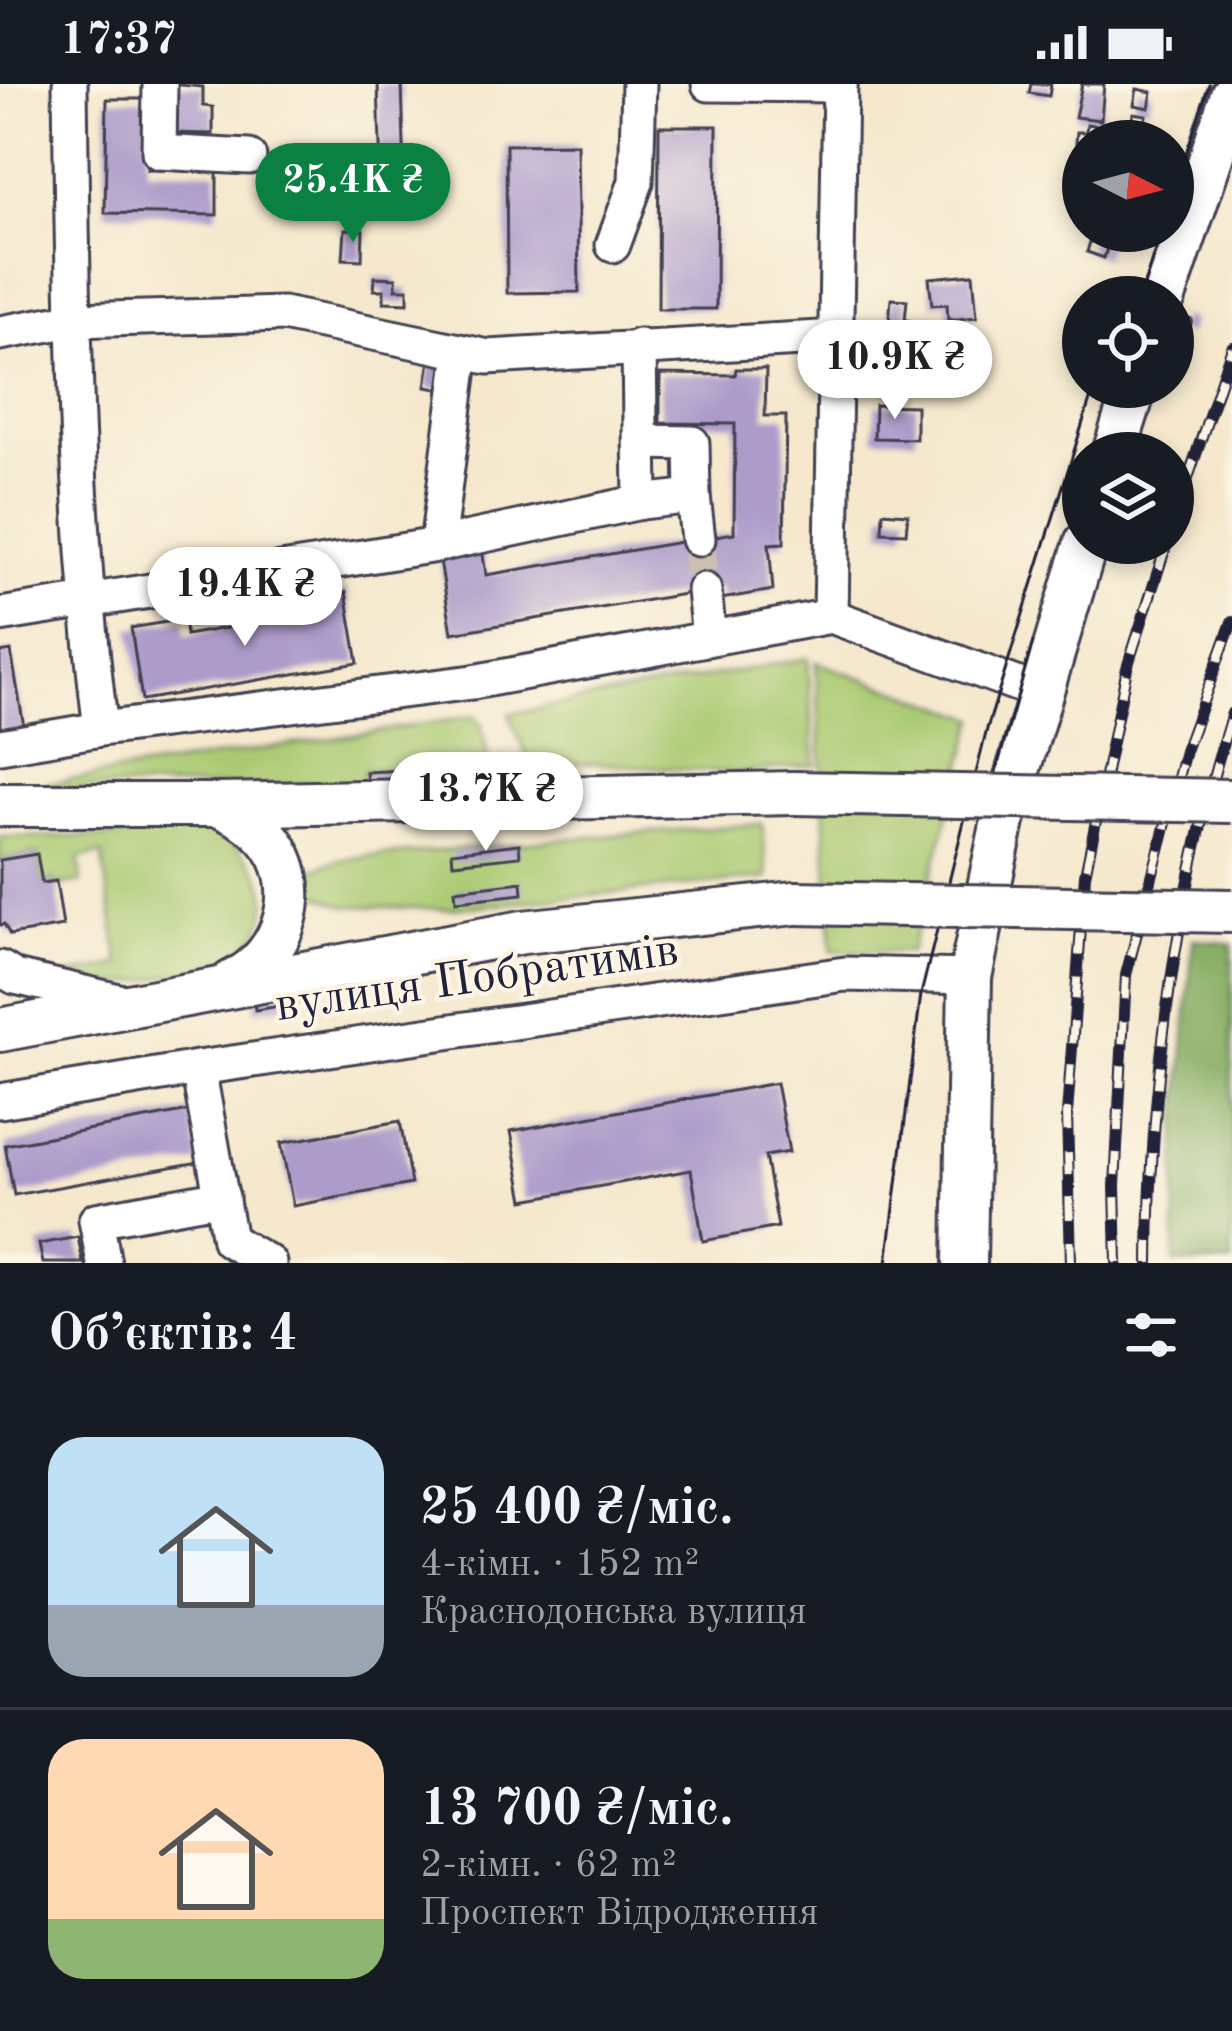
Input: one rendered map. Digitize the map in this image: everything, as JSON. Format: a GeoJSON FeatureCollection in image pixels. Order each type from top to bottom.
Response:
{"type":"FeatureCollection","features":[{"type":"Feature","properties":{"kind":"main road"},"geometry":{"type":"LineString","coordinates":[[1171,276],[1232,95]]}},
{"type":"Feature","properties":{"kind":"main road"},"geometry":{"type":"LineString","coordinates":[[965,1263],[970,977],[1003,821],[1080,564]]}},
{"type":"Feature","properties":{"kind":"main road"},"geometry":{"type":"LineString","coordinates":[[0,806],[793,793],[1232,801]]}},
{"type":"Feature","properties":{"kind":"main road"},"geometry":{"type":"LineString","coordinates":[[219,806],[247,818],[269,839],[284,866],[289,896],[284,926],[269,953],[248,974],[220,987]]}},
{"type":"Feature","properties":{"kind":"main road"},"geometry":{"type":"LineString","coordinates":[[0,1030],[523,932],[795,903],[1232,911]]}},
{"type":"Feature","properties":{"kind":"main road"},"geometry":{"type":"LineString","coordinates":[[969,1214],[981,1263]]}},
{"type":"Feature","properties":{"kind":"street"},"geometry":{"type":"LineString","coordinates":[[70,84],[73,320],[85,602],[101,729]]}},
{"type":"Feature","properties":{"kind":"street"},"geometry":{"type":"LineString","coordinates":[[160,84],[159,152],[249,157]]}},
{"type":"Feature","properties":{"kind":"street"},"geometry":{"type":"LineString","coordinates":[[613,245],[636,182],[639,84]]}},
{"type":"Feature","properties":{"kind":"street"},"geometry":{"type":"LineString","coordinates":[[709,84],[840,84],[831,616]]}},
{"type":"Feature","properties":{"kind":"street"},"geometry":{"type":"LineString","coordinates":[[0,333],[73,320],[284,314],[488,357],[838,337]]}},
{"type":"Feature","properties":{"kind":"street"},"geometry":{"type":"LineString","coordinates":[[639,346],[641,502]]}},
{"type":"Feature","properties":{"kind":"street"},"geometry":{"type":"LineString","coordinates":[[437,545],[462,352]]}},
{"type":"Feature","properties":{"kind":"street"},"geometry":{"type":"LineString","coordinates":[[641,442],[692,443],[698,539]]}},
{"type":"Feature","properties":{"kind":"street"},"geometry":{"type":"LineString","coordinates":[[0,615],[437,545],[641,502],[693,496]]}},
{"type":"Feature","properties":{"kind":"street"},"geometry":{"type":"LineString","coordinates":[[704,590],[710,638]]}},
{"type":"Feature","properties":{"kind":"street"},"geometry":{"type":"LineString","coordinates":[[0,746],[473,682],[831,616],[1041,692]]}},
{"type":"Feature","properties":{"kind":"street"},"geometry":{"type":"LineString","coordinates":[[0,968],[15,977],[72,992],[138,1003]]}},
{"type":"Feature","properties":{"kind":"street","name":"вулиця Побратимів"},"geometry":{"type":"LineString","coordinates":[[0,1101],[845,974],[970,977]]}},
{"type":"Feature","properties":{"kind":"street"},"geometry":{"type":"LineString","coordinates":[[198,1068],[229,1240],[269,1263]]}},
{"type":"Feature","properties":{"kind":"street"},"geometry":{"type":"LineString","coordinates":[[104,1263],[96,1220],[221,1197]]}},
{"type":"Feature","properties":{"kind":"green space"},"geometry":{"type":"Polygon","coordinates":[[[808,658],[815,765],[736,773],[591,763],[530,764],[509,714],[808,658]]]}},
{"type":"Feature","properties":{"kind":"green space"},"geometry":{"type":"Polygon","coordinates":[[[816,662],[976,718],[910,952],[832,951],[816,662]]]}},
{"type":"Feature","properties":{"kind":"green space"},"geometry":{"type":"Polygon","coordinates":[[[474,716],[481,724],[490,768],[364,770],[363,784],[54,789],[49,783],[474,716]]]}},
{"type":"Feature","properties":{"kind":"green space"},"geometry":{"type":"Polygon","coordinates":[[[177,822],[225,839],[258,872],[265,913],[256,934],[237,955],[177,974],[112,985],[67,975],[120,965],[102,854],[79,858],[82,882],[56,886],[55,881],[42,883],[37,854],[0,860],[0,837],[116,836],[177,822]]]}},
{"type":"Feature","properties":{"kind":"green space"},"geometry":{"type":"Polygon","coordinates":[[[762,824],[768,878],[450,909],[346,906],[310,892],[306,882],[309,872],[322,866],[366,856],[762,824]]]}},
{"type":"Feature","properties":{"kind":"green space"},"geometry":{"type":"Polygon","coordinates":[[[1193,939],[1232,944],[1232,1263],[1174,1263],[1177,1134],[1193,939]]]}},
{"type":"Feature","properties":{"kind":"building"},"geometry":{"type":"Polygon","coordinates":[[[170,84],[203,87],[203,106],[213,107],[213,134],[168,133],[170,84]]]}},
{"type":"Feature","properties":{"kind":"building"},"geometry":{"type":"Polygon","coordinates":[[[378,84],[402,84],[406,205],[382,206],[378,84]]]}},
{"type":"Feature","properties":{"kind":"building"},"geometry":{"type":"Polygon","coordinates":[[[1031,84],[1051,84],[1049,96],[1029,93],[1031,84]]]}},
{"type":"Feature","properties":{"kind":"building"},"geometry":{"type":"Polygon","coordinates":[[[1082,84],[1104,84],[1101,120],[1075,117],[1082,84]]]}},
{"type":"Feature","properties":{"kind":"building"},"geometry":{"type":"Polygon","coordinates":[[[1137,89],[1152,92],[1149,108],[1134,105],[1137,89]]]}},
{"type":"Feature","properties":{"kind":"building"},"geometry":{"type":"Polygon","coordinates":[[[107,99],[147,99],[147,170],[217,171],[217,215],[105,213],[107,99]]]}},
{"type":"Feature","properties":{"kind":"building"},"geometry":{"type":"Polygon","coordinates":[[[659,126],[717,126],[716,309],[658,309],[659,126]]]}},
{"type":"Feature","properties":{"kind":"building"},"geometry":{"type":"Polygon","coordinates":[[[577,144],[579,292],[507,293],[506,145],[577,144]]]}},
{"type":"Feature","properties":{"kind":"building"},"geometry":{"type":"Polygon","coordinates":[[[345,229],[363,230],[362,260],[343,259],[345,229]]]}},
{"type":"Feature","properties":{"kind":"building"},"geometry":{"type":"Polygon","coordinates":[[[973,274],[977,317],[948,320],[947,304],[932,305],[929,278],[973,274]]]}},
{"type":"Feature","properties":{"kind":"building"},"geometry":{"type":"Polygon","coordinates":[[[375,277],[396,278],[396,289],[408,289],[408,303],[384,302],[384,290],[374,290],[375,277]]]}},
{"type":"Feature","properties":{"kind":"building"},"geometry":{"type":"Polygon","coordinates":[[[891,299],[907,300],[905,320],[911,321],[910,337],[888,335],[891,299]]]}},
{"type":"Feature","properties":{"kind":"building"},"geometry":{"type":"Polygon","coordinates":[[[894,342],[923,342],[922,375],[893,374],[894,342]]]}},
{"type":"Feature","properties":{"kind":"building"},"geometry":{"type":"Polygon","coordinates":[[[430,360],[447,362],[444,390],[426,387],[430,360]]]}},
{"type":"Feature","properties":{"kind":"building"},"geometry":{"type":"Polygon","coordinates":[[[736,369],[766,369],[765,416],[786,416],[784,543],[769,544],[773,590],[721,599],[720,588],[452,633],[439,555],[482,548],[486,575],[734,533],[735,424],[660,423],[660,374],[735,375],[736,369]]]}},
{"type":"Feature","properties":{"kind":"building"},"geometry":{"type":"Polygon","coordinates":[[[875,405],[916,406],[916,439],[874,438],[875,405]]]}},
{"type":"Feature","properties":{"kind":"building"},"geometry":{"type":"Polygon","coordinates":[[[883,512],[908,514],[906,533],[882,532],[883,512]]]}},
{"type":"Feature","properties":{"kind":"building"},"geometry":{"type":"Polygon","coordinates":[[[346,592],[358,663],[142,700],[131,628],[184,619],[186,635],[295,616],[293,601],[346,592]]]}},
{"type":"Feature","properties":{"kind":"building"},"geometry":{"type":"Polygon","coordinates":[[[11,651],[25,733],[0,737],[0,653],[11,651]]]}},
{"type":"Feature","properties":{"kind":"building"},"geometry":{"type":"Polygon","coordinates":[[[405,770],[405,781],[367,783],[366,772],[405,770]]]}},
{"type":"Feature","properties":{"kind":"building"},"geometry":{"type":"Polygon","coordinates":[[[519,844],[520,856],[453,863],[452,852],[519,844]]]}},
{"type":"Feature","properties":{"kind":"building"},"geometry":{"type":"Polygon","coordinates":[[[37,854],[42,883],[56,881],[63,926],[10,935],[0,925],[0,860],[37,854]]]}},
{"type":"Feature","properties":{"kind":"building"},"geometry":{"type":"Polygon","coordinates":[[[522,882],[523,894],[456,901],[455,890],[522,882]]]}},
{"type":"Feature","properties":{"kind":"building"},"geometry":{"type":"Polygon","coordinates":[[[297,990],[299,1003],[255,1010],[254,997],[297,990]]]}},
{"type":"Feature","properties":{"kind":"building"},"geometry":{"type":"Polygon","coordinates":[[[776,1083],[789,1152],[765,1156],[778,1227],[703,1241],[691,1170],[524,1200],[511,1131],[776,1083]]]}},
{"type":"Feature","properties":{"kind":"building"},"geometry":{"type":"Polygon","coordinates":[[[189,1111],[199,1162],[14,1195],[5,1145],[189,1111]]]}},
{"type":"Feature","properties":{"kind":"building"},"geometry":{"type":"Polygon","coordinates":[[[400,1121],[411,1184],[293,1206],[281,1143],[400,1121]]]}},
{"type":"Feature","properties":{"kind":"building"},"geometry":{"type":"Polygon","coordinates":[[[78,1237],[83,1263],[43,1263],[39,1244],[78,1237]]]}},
{"type":"Feature","properties":{"kind":"tunnel"},"geometry":{"type":"LineString","coordinates":[[698,539],[704,590]]}},
{"type":"Feature","properties":{"kind":"tram line"},"geometry":{"type":"LineString","coordinates":[[1194,129],[1209,84]]}},
{"type":"Feature","properties":{"kind":"tram line"},"geometry":{"type":"LineString","coordinates":[[1147,276],[1154,252]]}},
{"type":"Feature","properties":{"kind":"tram line"},"geometry":{"type":"LineString","coordinates":[[887,1263],[921,994],[987,729],[1087,408]]}},
{"type":"Feature","properties":{"kind":"tram line"},"geometry":{"type":"LineString","coordinates":[[987,803],[1033,642]]}},
{"type":"Feature","properties":{"kind":"railway"},"geometry":{"type":"LineString","coordinates":[[1194,460],[1232,347]]}},
{"type":"Feature","properties":{"kind":"railway"},"geometry":{"type":"LineString","coordinates":[[1071,1263],[1067,1114],[1085,875],[1127,668],[1160,564]]}},
{"type":"Feature","properties":{"kind":"railway"},"geometry":{"type":"LineString","coordinates":[[1117,1263],[1115,1186],[1126,975],[1185,751],[1232,622]]}},
{"type":"Feature","properties":{"kind":"railway"},"geometry":{"type":"LineString","coordinates":[[1149,1263],[1155,1124],[1170,985],[1196,847],[1232,713]]}}]}
